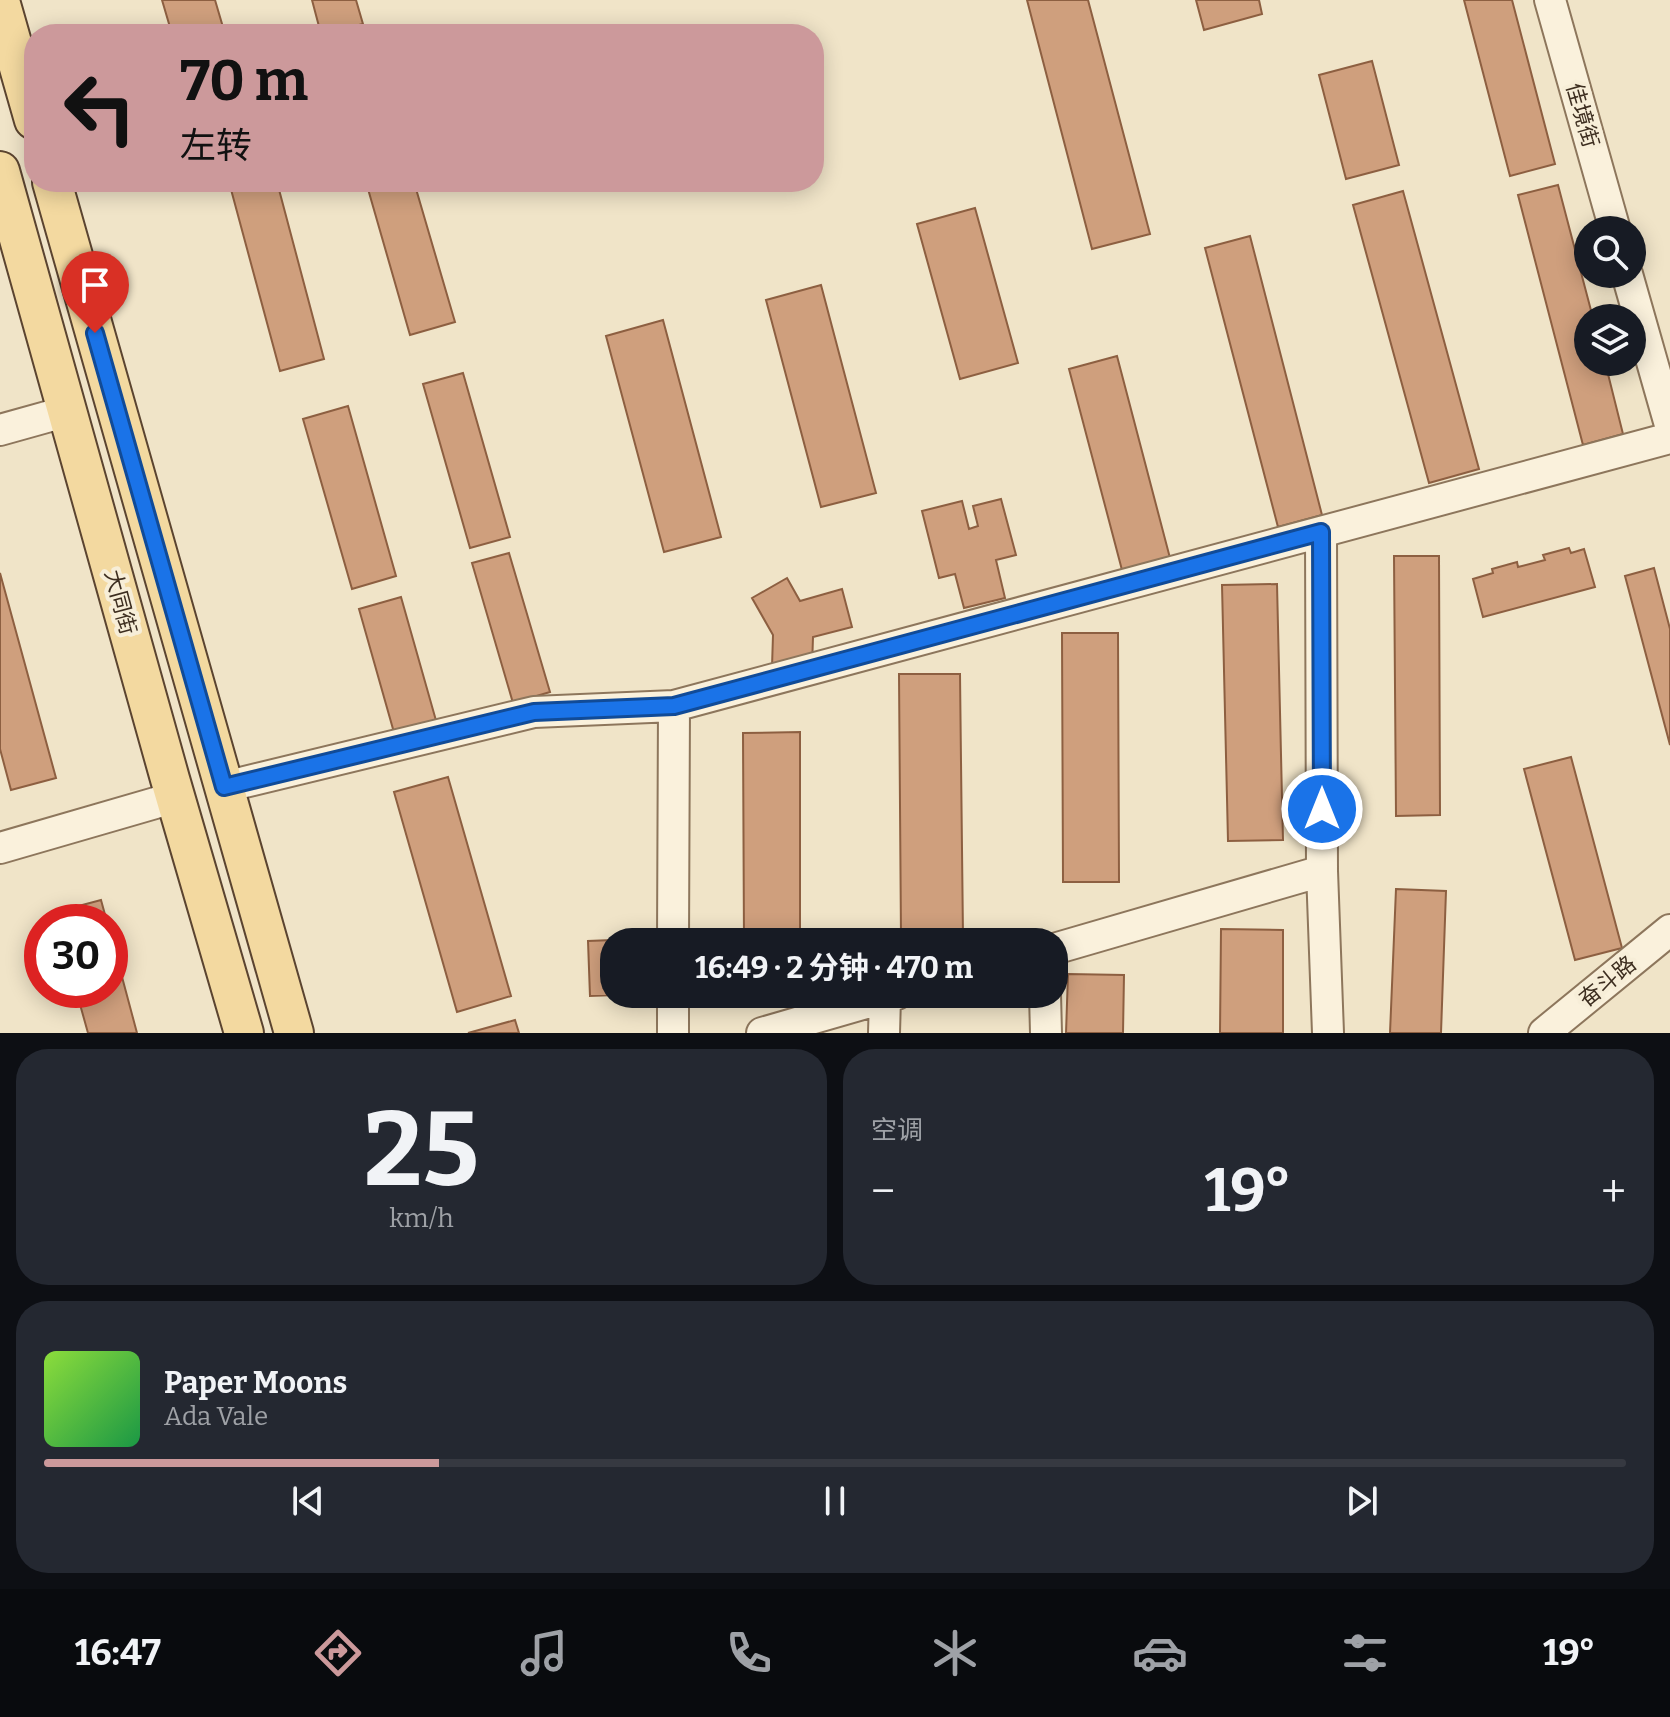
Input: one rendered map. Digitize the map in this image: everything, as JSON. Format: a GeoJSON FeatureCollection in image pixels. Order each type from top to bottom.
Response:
{"type":"FeatureCollection","features":[{"type":"Feature","properties":{"kind":"main road"},"geometry":{"type":"LineString","coordinates":[[0,1],[24,85]]}},
{"type":"Feature","properties":{"kind":"main road","name":"大同街"},"geometry":{"type":"LineString","coordinates":[[0,171],[244,1033]]}},
{"type":"Feature","properties":{"kind":"main road"},"geometry":{"type":"LineString","coordinates":[[55,192],[294,1033]]}},
{"type":"Feature","properties":{"kind":"street","name":"佳境街"},"geometry":{"type":"LineString","coordinates":[[1550,0],[1611,216]]}},
{"type":"Feature","properties":{"kind":"street"},"geometry":{"type":"LineString","coordinates":[[1631,288],[1670,425]]}},
{"type":"Feature","properties":{"kind":"street"},"geometry":{"type":"LineString","coordinates":[[0,430],[68,411]]}},
{"type":"Feature","properties":{"kind":"street"},"geometry":{"type":"LineString","coordinates":[[224,787],[534,712],[674,706],[1670,438]]}},
{"type":"Feature","properties":{"kind":"street"},"geometry":{"type":"LineString","coordinates":[[1321,532],[1322,871],[1328,1033]]}},
{"type":"Feature","properties":{"kind":"street"},"geometry":{"type":"LineString","coordinates":[[673,928],[674,706]]}},
{"type":"Feature","properties":{"kind":"street"},"geometry":{"type":"LineString","coordinates":[[0,827],[173,788]]}},
{"type":"Feature","properties":{"kind":"street"},"geometry":{"type":"LineString","coordinates":[[0,848],[173,788]]}},
{"type":"Feature","properties":{"kind":"street"},"geometry":{"type":"LineString","coordinates":[[1068,945],[1322,871]]}},
{"type":"Feature","properties":{"kind":"street","name":"奋斗路"},"geometry":{"type":"LineString","coordinates":[[1544,1033],[1670,930]]}},
{"type":"Feature","properties":{"kind":"street"},"geometry":{"type":"LineString","coordinates":[[673,1008],[673,1033]]}},
{"type":"Feature","properties":{"kind":"street"},"geometry":{"type":"LineString","coordinates":[[762,1033],[849,1008]]}},
{"type":"Feature","properties":{"kind":"street"},"geometry":{"type":"LineString","coordinates":[[884,1033],[889,1008]]}},
{"type":"Feature","properties":{"kind":"street"},"geometry":{"type":"LineString","coordinates":[[1045,1008],[1046,1033]]}},
{"type":"Feature","properties":{"kind":"building"},"geometry":{"type":"Polygon","coordinates":[[[162,0],[215,0],[222,24],[169,24],[162,0]]]}},
{"type":"Feature","properties":{"kind":"building"},"geometry":{"type":"Polygon","coordinates":[[[312,0],[356,0],[363,24],[318,24],[312,0]]]}},
{"type":"Feature","properties":{"kind":"building"},"geometry":{"type":"Polygon","coordinates":[[[1027,0],[1088,0],[1150,234],[1092,249],[1027,0]]]}},
{"type":"Feature","properties":{"kind":"building"},"geometry":{"type":"Polygon","coordinates":[[[1196,0],[1259,0],[1262,14],[1204,30],[1196,0]]]}},
{"type":"Feature","properties":{"kind":"building"},"geometry":{"type":"Polygon","coordinates":[[[1464,0],[1512,0],[1555,164],[1510,176],[1464,0]]]}},
{"type":"Feature","properties":{"kind":"building"},"geometry":{"type":"Polygon","coordinates":[[[1372,61],[1399,165],[1346,179],[1319,75],[1372,61]]]}},
{"type":"Feature","properties":{"kind":"building"},"geometry":{"type":"Polygon","coordinates":[[[1558,185],[1574,246],[1574,288],[1585,288],[1589,304],[1574,304],[1574,376],[1608,376],[1623,434],[1583,445],[1518,195],[1558,185]]]}},
{"type":"Feature","properties":{"kind":"building"},"geometry":{"type":"Polygon","coordinates":[[[1403,191],[1479,469],[1429,483],[1353,205],[1403,191]]]}},
{"type":"Feature","properties":{"kind":"building"},"geometry":{"type":"Polygon","coordinates":[[[232,192],[280,192],[324,359],[280,371],[232,192]]]}},
{"type":"Feature","properties":{"kind":"building"},"geometry":{"type":"Polygon","coordinates":[[[369,192],[417,192],[455,322],[410,335],[369,192]]]}},
{"type":"Feature","properties":{"kind":"building"},"geometry":{"type":"Polygon","coordinates":[[[975,208],[1018,363],[960,379],[917,224],[975,208]]]}},
{"type":"Feature","properties":{"kind":"building"},"geometry":{"type":"Polygon","coordinates":[[[1250,236],[1322,515],[1278,527],[1205,248],[1250,236]]]}},
{"type":"Feature","properties":{"kind":"building"},"geometry":{"type":"Polygon","coordinates":[[[821,285],[876,493],[821,507],[766,300],[821,285]]]}},
{"type":"Feature","properties":{"kind":"building"},"geometry":{"type":"Polygon","coordinates":[[[663,320],[721,537],[664,552],[606,336],[663,320]]]}},
{"type":"Feature","properties":{"kind":"building"},"geometry":{"type":"Polygon","coordinates":[[[1117,356],[1170,558],[1122,570],[1069,369],[1117,356]]]}},
{"type":"Feature","properties":{"kind":"building"},"geometry":{"type":"Polygon","coordinates":[[[463,373],[510,537],[470,548],[423,384],[463,373]]]}},
{"type":"Feature","properties":{"kind":"building"},"geometry":{"type":"Polygon","coordinates":[[[348,406],[396,576],[352,589],[303,419],[348,406]]]}},
{"type":"Feature","properties":{"kind":"building"},"geometry":{"type":"Polygon","coordinates":[[[1001,499],[1016,555],[996,560],[1005,598],[964,608],[955,574],[939,578],[922,511],[962,501],[969,529],[978,526],[973,506],[1001,499]]]}},
{"type":"Feature","properties":{"kind":"building"},"geometry":{"type":"Polygon","coordinates":[[[1569,548],[1571,553],[1584,549],[1595,587],[1483,617],[1473,579],[1493,573],[1492,569],[1517,562],[1518,567],[1545,560],[1543,555],[1569,548]]]}},
{"type":"Feature","properties":{"kind":"building"},"geometry":{"type":"Polygon","coordinates":[[[509,553],[550,692],[513,703],[472,563],[509,553]]]}},
{"type":"Feature","properties":{"kind":"building"},"geometry":{"type":"Polygon","coordinates":[[[1394,556],[1439,556],[1440,815],[1396,816],[1394,556]]]}},
{"type":"Feature","properties":{"kind":"building"},"geometry":{"type":"Polygon","coordinates":[[[1654,568],[1670,629],[1670,745],[1625,576],[1654,568]]]}},
{"type":"Feature","properties":{"kind":"building"},"geometry":{"type":"Polygon","coordinates":[[[0,573],[56,778],[11,790],[0,749],[0,573]]]}},
{"type":"Feature","properties":{"kind":"building"},"geometry":{"type":"Polygon","coordinates":[[[787,578],[800,601],[842,589],[852,627],[813,637],[812,668],[772,667],[773,635],[752,598],[787,578]]]}},
{"type":"Feature","properties":{"kind":"building"},"geometry":{"type":"Polygon","coordinates":[[[1277,584],[1283,840],[1228,841],[1222,585],[1277,584]]]}},
{"type":"Feature","properties":{"kind":"building"},"geometry":{"type":"Polygon","coordinates":[[[401,597],[437,724],[395,736],[359,609],[401,597]]]}},
{"type":"Feature","properties":{"kind":"building"},"geometry":{"type":"Polygon","coordinates":[[[1062,633],[1118,633],[1119,882],[1063,882],[1062,633]]]}},
{"type":"Feature","properties":{"kind":"building"},"geometry":{"type":"Polygon","coordinates":[[[899,674],[960,674],[963,928],[901,928],[899,674]]]}},
{"type":"Feature","properties":{"kind":"building"},"geometry":{"type":"Polygon","coordinates":[[[800,732],[800,928],[744,928],[743,733],[800,732]]]}},
{"type":"Feature","properties":{"kind":"building"},"geometry":{"type":"Polygon","coordinates":[[[1571,757],[1622,948],[1575,960],[1524,769],[1571,757]]]}},
{"type":"Feature","properties":{"kind":"building"},"geometry":{"type":"Polygon","coordinates":[[[448,777],[511,996],[457,1012],[394,792],[448,777]]]}},
{"type":"Feature","properties":{"kind":"building"},"geometry":{"type":"Polygon","coordinates":[[[1396,889],[1446,891],[1441,1033],[1390,1033],[1396,889]]]}},
{"type":"Feature","properties":{"kind":"building"},"geometry":{"type":"Polygon","coordinates":[[[1221,929],[1283,930],[1283,1033],[1220,1033],[1221,929]]]}},
{"type":"Feature","properties":{"kind":"building"},"geometry":{"type":"Polygon","coordinates":[[[588,941],[600,941],[600,996],[590,996],[588,941]]]}},
{"type":"Feature","properties":{"kind":"building"},"geometry":{"type":"Polygon","coordinates":[[[1068,974],[1124,975],[1123,1033],[1066,1033],[1068,974]]]}},
{"type":"Feature","properties":{"kind":"building"},"geometry":{"type":"Polygon","coordinates":[[[128,999],[137,1033],[88,1033],[81,1008],[128,1008],[128,999]]]}},
{"type":"Feature","properties":{"kind":"building"},"geometry":{"type":"Polygon","coordinates":[[[515,1020],[519,1033],[468,1033],[515,1020]]]}},
{"type":"Feature","properties":{"kind":"route"},"geometry":{"type":"LineString","coordinates":[[95,333],[224,787],[534,712],[674,706],[1321,532],[1322,809]]}}]}
